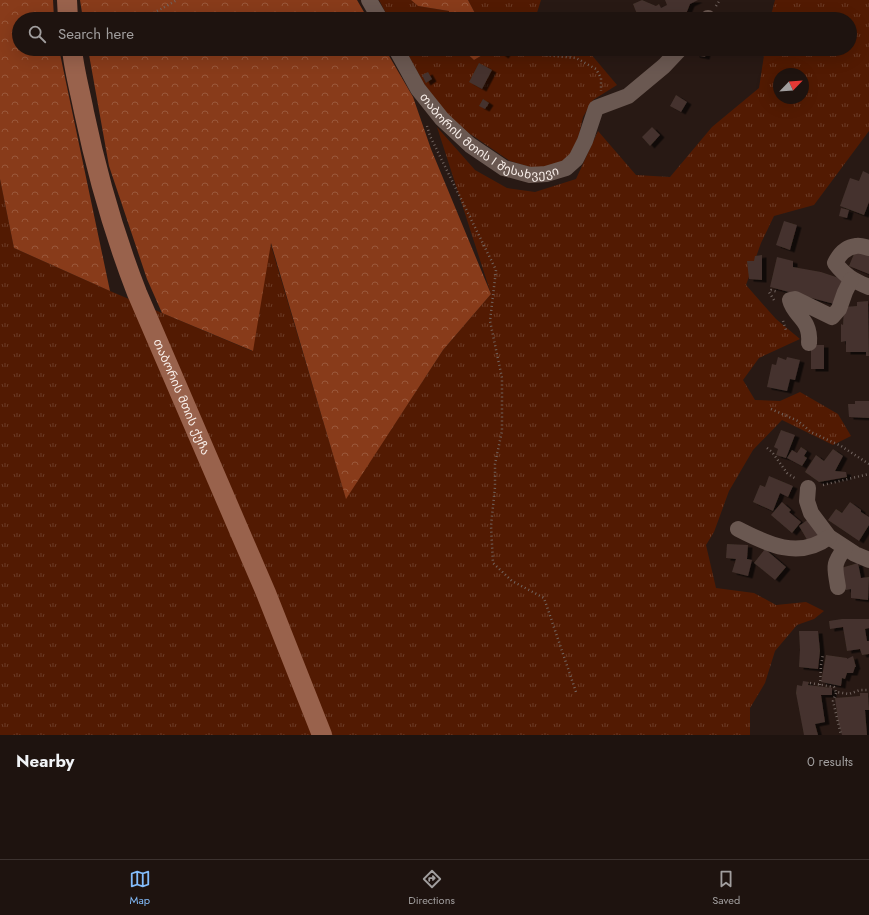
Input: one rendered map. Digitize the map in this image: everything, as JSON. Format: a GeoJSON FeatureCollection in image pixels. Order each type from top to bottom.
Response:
{"type":"FeatureCollection","features":[{"type":"Feature","properties":{"kind":"main road"},"geometry":{"type":"LineString","coordinates":[[67,0],[68,12]]}},
{"type":"Feature","properties":{"kind":"main road","name":"თაბორის მთის ქუჩა"},"geometry":{"type":"LineString","coordinates":[[73,56],[89,137],[105,200],[126,266],[266,593],[322,735]]}},
{"type":"Feature","properties":{"kind":"street"},"geometry":{"type":"LineString","coordinates":[[369,0],[376,12]]}},
{"type":"Feature","properties":{"kind":"street","name":"თაბორის მთის I შესახვევი"},"geometry":{"type":"LineString","coordinates":[[400,56],[418,89],[442,119],[470,145],[504,168],[530,175],[546,174],[566,168],[576,159],[585,141],[596,108]]}},
{"type":"Feature","properties":{"kind":"street"},"geometry":{"type":"LineString","coordinates":[[596,108],[628,96],[664,66],[673,56]]}},
{"type":"Feature","properties":{"kind":"street"},"geometry":{"type":"LineString","coordinates":[[869,248],[856,246],[849,248],[838,256],[835,262],[851,280],[869,287]]}},
{"type":"Feature","properties":{"kind":"street"},"geometry":{"type":"LineString","coordinates":[[809,343],[810,335],[805,322],[791,305],[790,300],[795,299],[832,317],[839,309],[851,280]]}},
{"type":"Feature","properties":{"kind":"street"},"geometry":{"type":"LineString","coordinates":[[808,488],[807,501],[811,512],[829,537],[855,554],[869,560]]}},
{"type":"Feature","properties":{"kind":"street"},"geometry":{"type":"LineString","coordinates":[[738,529],[765,543],[778,547],[797,548],[814,546],[829,537]]}},
{"type":"Feature","properties":{"kind":"street"},"geometry":{"type":"LineString","coordinates":[[838,587],[834,566],[845,548]]}},
{"type":"Feature","properties":{"kind":"path"},"geometry":{"type":"LineString","coordinates":[[156,12],[177,0]]}},
{"type":"Feature","properties":{"kind":"path"},"geometry":{"type":"LineString","coordinates":[[555,56],[576,58],[596,69],[601,78],[602,89],[596,108]]}},
{"type":"Feature","properties":{"kind":"path"},"geometry":{"type":"LineString","coordinates":[[426,122],[430,136],[496,270],[490,321],[502,378],[502,431],[495,464],[495,487],[490,526],[493,563],[512,580],[544,598],[576,692]]}},
{"type":"Feature","properties":{"kind":"path"},"geometry":{"type":"LineString","coordinates":[[771,410],[798,421],[811,432],[841,446],[869,464]]}},
{"type":"Feature","properties":{"kind":"path"},"geometry":{"type":"LineString","coordinates":[[767,448],[777,458],[787,473],[808,488]]}},
{"type":"Feature","properties":{"kind":"path"},"geometry":{"type":"LineString","coordinates":[[838,481],[869,474]]}},
{"type":"Feature","properties":{"kind":"path"},"geometry":{"type":"LineString","coordinates":[[820,685],[823,654]]}},
{"type":"Feature","properties":{"kind":"path"},"geometry":{"type":"LineString","coordinates":[[810,683],[834,687],[836,692],[833,701],[841,735]]}},
{"type":"Feature","properties":{"kind":"path"},"geometry":{"type":"LineString","coordinates":[[836,692],[849,694],[860,690],[869,690]]}},
{"type":"Feature","properties":{"kind":"green space"},"geometry":{"type":"Polygon","coordinates":[[[0,0],[53,0],[54,12],[12,12],[12,56],[60,56],[110,291],[14,248],[0,179],[0,0]]]}},
{"type":"Feature","properties":{"kind":"green space"},"geometry":{"type":"Polygon","coordinates":[[[80,0],[357,0],[364,12],[82,12],[80,0]]]}},
{"type":"Feature","properties":{"kind":"green space"},"geometry":{"type":"Polygon","coordinates":[[[379,0],[411,0],[418,6],[449,11],[449,12],[385,12],[379,0]]]}},
{"type":"Feature","properties":{"kind":"green space"},"geometry":{"type":"Polygon","coordinates":[[[411,0],[468,0],[474,12],[449,12],[418,6],[411,0]]]}},
{"type":"Feature","properties":{"kind":"green space"},"geometry":{"type":"Polygon","coordinates":[[[468,0],[541,0],[537,12],[474,12],[468,0]]]}},
{"type":"Feature","properties":{"kind":"green space"},"geometry":{"type":"Polygon","coordinates":[[[775,0],[869,0],[869,131],[814,205],[774,216],[761,243],[746,285],[776,319],[800,339],[759,358],[743,380],[755,400],[780,401],[800,392],[838,414],[851,436],[833,445],[782,420],[753,450],[729,491],[714,532],[706,545],[716,588],[754,593],[776,605],[806,602],[824,611],[814,619],[797,625],[775,651],[765,683],[750,708],[750,735],[0,735],[0,179],[14,248],[110,291],[252,351],[270,242],[346,498],[443,350],[491,294],[437,127],[475,170],[507,188],[535,192],[576,179],[598,131],[636,175],[670,177],[712,127],[759,88],[764,56],[857,56],[857,12],[772,12],[775,0]]]}},
{"type":"Feature","properties":{"kind":"green space"},"geometry":{"type":"Polygon","coordinates":[[[89,56],[389,56],[413,97],[431,149],[491,294],[443,350],[346,499],[271,243],[253,351],[162,313],[147,279],[109,166],[89,56]]]}},
{"type":"Feature","properties":{"kind":"green space"},"geometry":{"type":"Polygon","coordinates":[[[409,56],[470,56],[474,60],[481,56],[593,56],[617,85],[593,100],[583,117],[577,144],[561,168],[540,170],[510,161],[454,123],[424,84],[409,56]]]}},
{"type":"Feature","properties":{"kind":"green space"},"geometry":{"type":"Polygon","coordinates":[[[470,56],[481,56],[474,60],[470,56]]]}},
{"type":"Feature","properties":{"kind":"building"},"geometry":{"type":"Polygon","coordinates":[[[642,0],[656,6],[659,4],[661,8],[667,5],[665,0],[698,0],[690,4],[687,12],[636,12],[633,4],[642,0]]]}},
{"type":"Feature","properties":{"kind":"building"},"geometry":{"type":"Polygon","coordinates":[[[479,63],[492,70],[482,89],[469,82],[479,63]]]}},
{"type":"Feature","properties":{"kind":"building"},"geometry":{"type":"Polygon","coordinates":[[[428,72],[432,79],[426,83],[422,75],[428,72]]]}},
{"type":"Feature","properties":{"kind":"building"},"geometry":{"type":"Polygon","coordinates":[[[676,95],[687,102],[681,112],[670,106],[676,95]]]}},
{"type":"Feature","properties":{"kind":"building"},"geometry":{"type":"Polygon","coordinates":[[[483,99],[489,103],[485,109],[479,106],[483,99]]]}},
{"type":"Feature","properties":{"kind":"building"},"geometry":{"type":"Polygon","coordinates":[[[652,127],[660,135],[650,146],[642,137],[652,127]]]}},
{"type":"Feature","properties":{"kind":"building"},"geometry":{"type":"Polygon","coordinates":[[[863,171],[869,174],[869,202],[864,215],[840,206],[850,178],[859,181],[863,171]]]}},
{"type":"Feature","properties":{"kind":"building"},"geometry":{"type":"Polygon","coordinates":[[[841,208],[849,210],[847,218],[839,216],[841,208]]]}},
{"type":"Feature","properties":{"kind":"building"},"geometry":{"type":"Polygon","coordinates":[[[784,221],[797,225],[790,250],[776,245],[784,221]]]}},
{"type":"Feature","properties":{"kind":"building"},"geometry":{"type":"Polygon","coordinates":[[[856,249],[869,254],[869,274],[849,266],[856,249]]]}},
{"type":"Feature","properties":{"kind":"building"},"geometry":{"type":"Polygon","coordinates":[[[762,255],[762,280],[749,279],[747,261],[754,261],[755,256],[762,255]]]}},
{"type":"Feature","properties":{"kind":"building"},"geometry":{"type":"Polygon","coordinates":[[[777,257],[793,261],[793,267],[821,272],[845,280],[838,305],[770,287],[777,257]]]}},
{"type":"Feature","properties":{"kind":"building"},"geometry":{"type":"Polygon","coordinates":[[[868,301],[869,356],[866,356],[866,352],[846,352],[846,341],[841,342],[841,324],[843,325],[844,307],[857,306],[857,302],[868,301]]]}},
{"type":"Feature","properties":{"kind":"building"},"geometry":{"type":"Polygon","coordinates":[[[811,345],[824,345],[824,369],[811,369],[811,345]]]}},
{"type":"Feature","properties":{"kind":"building"},"geometry":{"type":"Polygon","coordinates":[[[778,357],[786,360],[787,357],[800,360],[795,380],[790,379],[787,391],[767,387],[772,364],[776,365],[778,357]]]}},
{"type":"Feature","properties":{"kind":"building"},"geometry":{"type":"Polygon","coordinates":[[[855,401],[869,401],[869,418],[849,417],[848,404],[855,404],[855,401]]]}},
{"type":"Feature","properties":{"kind":"building"},"geometry":{"type":"Polygon","coordinates":[[[781,430],[795,435],[786,458],[776,455],[778,449],[774,447],[781,430]]]}},
{"type":"Feature","properties":{"kind":"building"},"geometry":{"type":"Polygon","coordinates":[[[801,447],[807,451],[804,456],[807,458],[802,466],[787,458],[792,450],[797,453],[801,447]]]}},
{"type":"Feature","properties":{"kind":"building"},"geometry":{"type":"Polygon","coordinates":[[[833,449],[843,456],[835,471],[846,472],[847,477],[819,482],[805,472],[816,455],[824,461],[833,449]]]}},
{"type":"Feature","properties":{"kind":"building"},"geometry":{"type":"Polygon","coordinates":[[[769,476],[793,486],[788,497],[780,493],[773,511],[753,502],[760,485],[765,487],[769,476]]]}},
{"type":"Feature","properties":{"kind":"building"},"geometry":{"type":"Polygon","coordinates":[[[782,502],[791,510],[789,512],[801,522],[792,533],[771,515],[782,502]]]}},
{"type":"Feature","properties":{"kind":"building"},"geometry":{"type":"Polygon","coordinates":[[[850,502],[869,517],[869,525],[859,541],[828,520],[836,509],[842,513],[850,502]]]}},
{"type":"Feature","properties":{"kind":"building"},"geometry":{"type":"Polygon","coordinates":[[[810,518],[822,537],[809,543],[799,526],[810,518]]]}},
{"type":"Feature","properties":{"kind":"building"},"geometry":{"type":"Polygon","coordinates":[[[727,544],[748,545],[747,559],[752,560],[748,576],[732,572],[736,559],[726,558],[727,544]]]}},
{"type":"Feature","properties":{"kind":"building"},"geometry":{"type":"Polygon","coordinates":[[[765,549],[786,567],[775,580],[754,563],[765,549]]]}},
{"type":"Feature","properties":{"kind":"building"},"geometry":{"type":"Polygon","coordinates":[[[858,563],[861,578],[869,577],[868,600],[851,598],[851,589],[846,590],[841,568],[858,563]]]}},
{"type":"Feature","properties":{"kind":"building"},"geometry":{"type":"Polygon","coordinates":[[[842,619],[869,619],[869,628],[865,629],[867,641],[869,641],[869,654],[862,655],[860,649],[847,651],[843,627],[830,629],[829,621],[842,619]]]}},
{"type":"Feature","properties":{"kind":"building"},"geometry":{"type":"Polygon","coordinates":[[[799,631],[818,631],[820,651],[818,669],[799,667],[799,631]]]}},
{"type":"Feature","properties":{"kind":"building"},"geometry":{"type":"Polygon","coordinates":[[[826,655],[847,659],[853,656],[856,667],[853,673],[847,673],[845,679],[842,678],[841,686],[821,682],[826,655]]]}},
{"type":"Feature","properties":{"kind":"building"},"geometry":{"type":"Polygon","coordinates":[[[803,681],[809,682],[808,685],[832,688],[832,695],[821,695],[825,722],[815,724],[818,735],[804,735],[796,693],[797,685],[802,686],[803,681]]]}},
{"type":"Feature","properties":{"kind":"building"},"geometry":{"type":"Polygon","coordinates":[[[860,693],[868,693],[869,710],[865,710],[867,735],[842,735],[838,721],[835,698],[860,696],[860,693]]]}}]}
